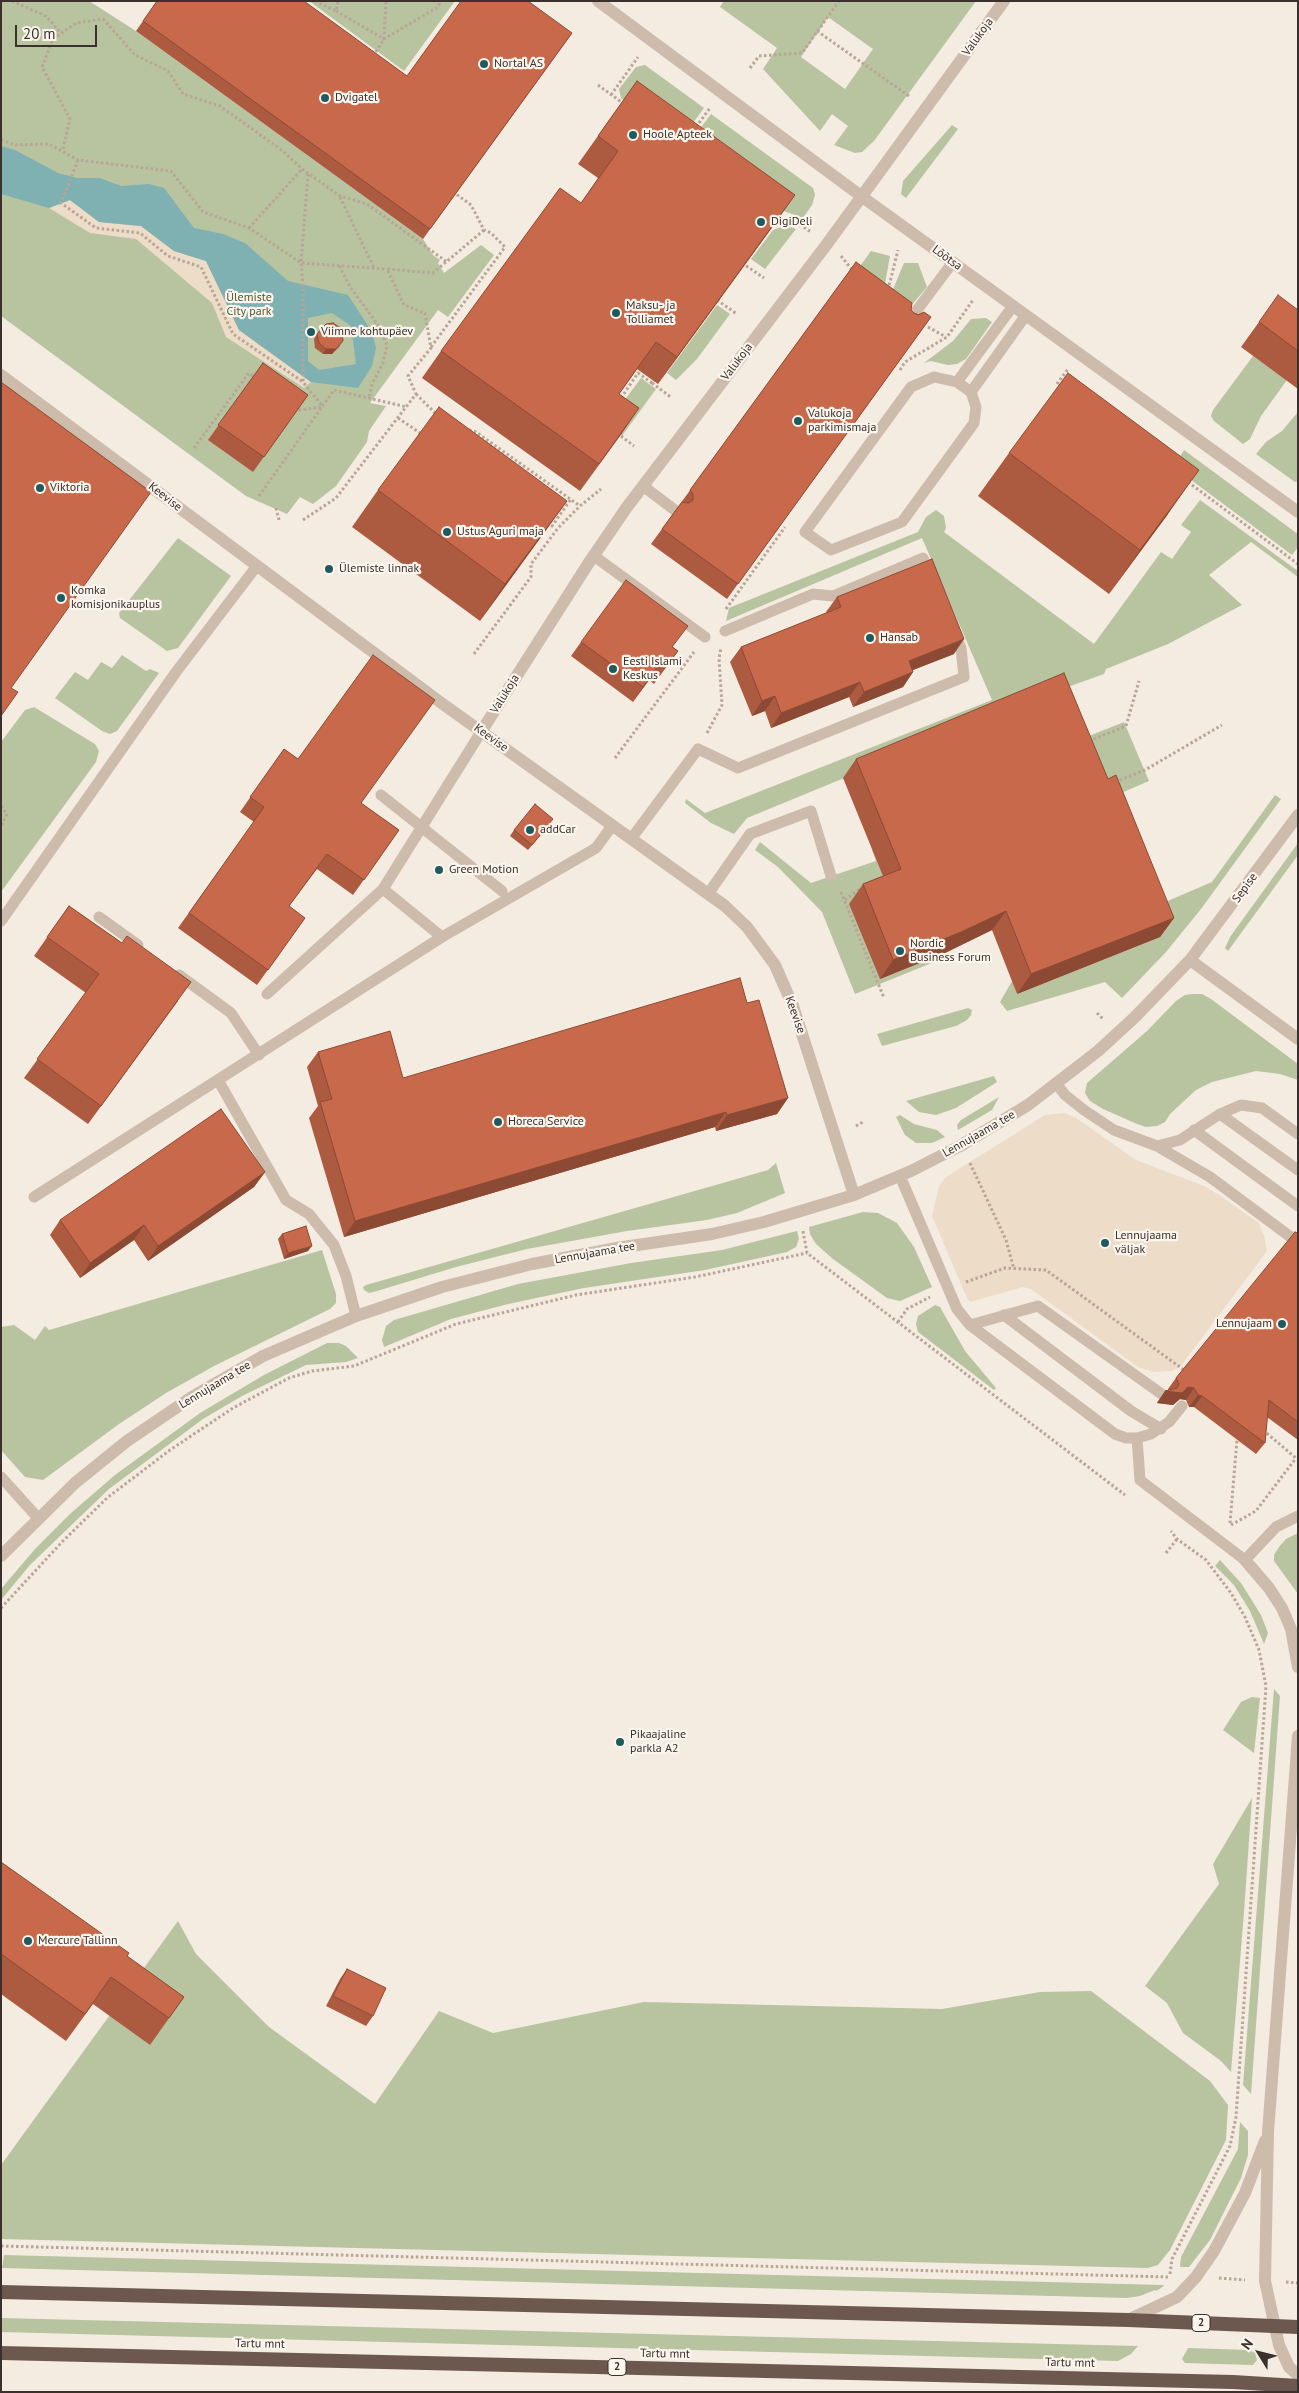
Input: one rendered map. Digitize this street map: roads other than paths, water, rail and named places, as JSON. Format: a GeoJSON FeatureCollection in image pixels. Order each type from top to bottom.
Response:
{"type":"FeatureCollection","features":[{"type":"Feature","properties":{"kind":"highway","name":"2"},"geometry":{"type":"LineString","coordinates":[[1,2292],[1128,2320],[1298,2327]]}},
{"type":"Feature","properties":{"kind":"highway","name":"Tartu mnt"},"geometry":{"type":"LineString","coordinates":[[1,2352],[1233,2382],[1298,2386]]}},
{"type":"Feature","properties":{"kind":"street","name":"Lõõtsa"},"geometry":{"type":"LineString","coordinates":[[598,1],[861,196],[1298,512]]}},
{"type":"Feature","properties":{"kind":"street","name":"Valukoja"},"geometry":{"type":"LineString","coordinates":[[481,732],[594,556],[643,486],[861,196],[1004,1]]}},
{"type":"Feature","properties":{"kind":"street","name":"Keevise"},"geometry":{"type":"LineString","coordinates":[[1,375],[121,462],[256,567],[481,732],[725,906],[747,927],[775,965],[793,1006],[854,1195]]}},
{"type":"Feature","properties":{"kind":"street","name":"Sepise"},"geometry":{"type":"LineString","coordinates":[[1190,960],[1298,815]]}},
{"type":"Feature","properties":{"kind":"street"},"geometry":{"type":"LineString","coordinates":[[1190,960],[1298,1039]]}},
{"type":"Feature","properties":{"kind":"street","name":"Lennujaama tee"},"geometry":{"type":"LineString","coordinates":[[1,1556],[75,1483],[127,1441],[192,1397],[263,1356],[356,1316],[442,1287],[532,1264],[617,1248],[712,1234],[764,1222],[854,1195],[900,1176],[960,1146],[1028,1106],[1098,1051],[1135,1017],[1190,960]]}},
{"type":"Feature","properties":{"kind":"street"},"geometry":{"type":"LineString","coordinates":[[1245,1560],[1269,1588],[1282,1608],[1291,1629],[1297,1651],[1298,1667]]}},
{"type":"Feature","properties":{"kind":"street"},"geometry":{"type":"LineString","coordinates":[[1298,1736],[1294,1853],[1268,2132],[1266,2281],[1273,2326],[1279,2345],[1289,2367],[1298,2375]]}},
{"type":"Feature","properties":{"kind":"street"},"geometry":{"type":"LineString","coordinates":[[1128,2320],[1177,2297],[1196,2277],[1214,2251],[1245,2193],[1268,2132]]}},
{"type":"Feature","properties":{"kind":"lane"},"geometry":{"type":"LineString","coordinates":[[910,319],[952,262]]}},
{"type":"Feature","properties":{"kind":"lane"},"geometry":{"type":"LineString","coordinates":[[956,382],[1014,306]]}},
{"type":"Feature","properties":{"kind":"lane"},"geometry":{"type":"LineString","coordinates":[[971,392],[1026,316]]}},
{"type":"Feature","properties":{"kind":"lane"},"geometry":{"type":"LineString","coordinates":[[934,377],[956,382],[971,392],[976,407],[974,423],[902,522],[831,550],[805,532],[912,388],[934,377]]}},
{"type":"Feature","properties":{"kind":"lane"},"geometry":{"type":"LineString","coordinates":[[643,486],[676,511]]}},
{"type":"Feature","properties":{"kind":"lane"},"geometry":{"type":"LineString","coordinates":[[594,556],[705,637]]}},
{"type":"Feature","properties":{"kind":"lane"},"geometry":{"type":"LineString","coordinates":[[724,631],[812,594],[833,596],[923,558],[934,585]]}},
{"type":"Feature","properties":{"kind":"lane"},"geometry":{"type":"LineString","coordinates":[[1,921],[176,672],[256,567]]}},
{"type":"Feature","properties":{"kind":"lane"},"geometry":{"type":"LineString","coordinates":[[631,840],[698,749],[738,768],[964,677],[961,648],[950,621]]}},
{"type":"Feature","properties":{"kind":"lane"},"geometry":{"type":"LineString","coordinates":[[268,994],[383,889],[481,732]]}},
{"type":"Feature","properties":{"kind":"lane"},"geometry":{"type":"LineString","coordinates":[[381,794],[502,891]]}},
{"type":"Feature","properties":{"kind":"lane"},"geometry":{"type":"LineString","coordinates":[[708,894],[750,834],[811,811],[831,876]]}},
{"type":"Feature","properties":{"kind":"lane"},"geometry":{"type":"LineString","coordinates":[[34,1197],[442,937],[596,848],[612,826]]}},
{"type":"Feature","properties":{"kind":"lane"},"geometry":{"type":"LineString","coordinates":[[383,889],[442,937]]}},
{"type":"Feature","properties":{"kind":"lane"},"geometry":{"type":"LineString","coordinates":[[99,917],[145,951]]}},
{"type":"Feature","properties":{"kind":"lane"},"geometry":{"type":"LineString","coordinates":[[169,968],[231,1013],[259,1055]]}},
{"type":"Feature","properties":{"kind":"lane"},"geometry":{"type":"LineString","coordinates":[[218,1080],[286,1200],[309,1214],[334,1245],[346,1276],[356,1316]]}},
{"type":"Feature","properties":{"kind":"lane"},"geometry":{"type":"LineString","coordinates":[[1056,1084],[1065,1095],[1114,1130],[1157,1146],[1210,1177],[1292,1238]]}},
{"type":"Feature","properties":{"kind":"lane"},"geometry":{"type":"LineString","coordinates":[[1157,1146],[1180,1140],[1220,1114],[1241,1105],[1262,1108],[1298,1134]]}},
{"type":"Feature","properties":{"kind":"lane"},"geometry":{"type":"LineString","coordinates":[[1220,1114],[1298,1170]]}},
{"type":"Feature","properties":{"kind":"lane"},"geometry":{"type":"LineString","coordinates":[[1194,1130],[1298,1206]]}},
{"type":"Feature","properties":{"kind":"lane"},"geometry":{"type":"LineString","coordinates":[[900,1176],[957,1309],[970,1325],[1115,1434],[1126,1438],[1137,1438],[1161,1429],[1182,1406]]}},
{"type":"Feature","properties":{"kind":"lane"},"geometry":{"type":"LineString","coordinates":[[970,1325],[1038,1306],[1163,1395]]}},
{"type":"Feature","properties":{"kind":"lane"},"geometry":{"type":"LineString","coordinates":[[1004,1315],[1131,1411],[1161,1429]]}},
{"type":"Feature","properties":{"kind":"lane"},"geometry":{"type":"LineString","coordinates":[[1137,1438],[1140,1480],[1245,1560],[1276,1527],[1298,1516]]}},
{"type":"Feature","properties":{"kind":"lane"},"geometry":{"type":"LineString","coordinates":[[1,1477],[38,1518]]}},
{"type":"Feature","properties":{"kind":"water"},"geometry":{"type":"Polygon","coordinates":[[[1,146],[15,150],[58,173],[77,178],[100,178],[121,186],[149,184],[164,188],[194,228],[223,234],[245,243],[288,281],[348,295],[372,332],[376,348],[372,366],[358,388],[311,382],[239,330],[206,261],[174,251],[141,226],[99,222],[70,200],[49,208],[1,194],[1,146]],[[332,313],[308,318],[308,361],[319,370],[356,364],[351,326],[332,313]]]}},
{"type":"Feature","properties":{"kind":"place","name":"Nortal AS"},"geometry":{"type":"Point","coordinates":[484,64]}},
{"type":"Feature","properties":{"kind":"place","name":"Dvigatel"},"geometry":{"type":"Point","coordinates":[325,98]}},
{"type":"Feature","properties":{"kind":"place","name":"Hoole Apteek"},"geometry":{"type":"Point","coordinates":[633,135]}},
{"type":"Feature","properties":{"kind":"place","name":"DigiDeli"},"geometry":{"type":"Point","coordinates":[761,222]}},
{"type":"Feature","properties":{"kind":"place","name":"Maksu- ja Tolliamet"},"geometry":{"type":"Point","coordinates":[616,313]}},
{"type":"Feature","properties":{"kind":"place","name":"Viimne kohtupäev"},"geometry":{"type":"Point","coordinates":[311,332]}},
{"type":"Feature","properties":{"kind":"place","name":"Valukoja parkimismaja"},"geometry":{"type":"Point","coordinates":[798,421]}},
{"type":"Feature","properties":{"kind":"place","name":"Viktoria"},"geometry":{"type":"Point","coordinates":[40,488]}},
{"type":"Feature","properties":{"kind":"place","name":"Ustus Aguri maja"},"geometry":{"type":"Point","coordinates":[447,532]}},
{"type":"Feature","properties":{"kind":"place","name":"Ülemiste linnak"},"geometry":{"type":"Point","coordinates":[329,569]}},
{"type":"Feature","properties":{"kind":"place","name":"Komka komisjonikauplus"},"geometry":{"type":"Point","coordinates":[61,598]}},
{"type":"Feature","properties":{"kind":"place","name":"Hansab"},"geometry":{"type":"Point","coordinates":[870,638]}},
{"type":"Feature","properties":{"kind":"place","name":"Eesti Islami Keskus"},"geometry":{"type":"Point","coordinates":[613,669]}},
{"type":"Feature","properties":{"kind":"place","name":"addCar"},"geometry":{"type":"Point","coordinates":[530,830]}},
{"type":"Feature","properties":{"kind":"place","name":"Green Motion"},"geometry":{"type":"Point","coordinates":[439,870]}},
{"type":"Feature","properties":{"kind":"place","name":"Nordic Business Forum"},"geometry":{"type":"Point","coordinates":[900,951]}},
{"type":"Feature","properties":{"kind":"place","name":"Horeca Service"},"geometry":{"type":"Point","coordinates":[498,1122]}},
{"type":"Feature","properties":{"kind":"place","name":"Lennujaama väljak"},"geometry":{"type":"Point","coordinates":[1105,1243]}},
{"type":"Feature","properties":{"kind":"place","name":"Lennujaam"},"geometry":{"type":"Point","coordinates":[1282,1324]}},
{"type":"Feature","properties":{"kind":"place","name":"Pikaajaline parkla A2"},"geometry":{"type":"Point","coordinates":[620,1742]}},
{"type":"Feature","properties":{"kind":"place","name":"Mercure Tallinn"},"geometry":{"type":"Point","coordinates":[28,1941]}},
{"type":"Feature","properties":{"kind":"park label","name":"Ülemiste City park"},"geometry":{"type":"Point","coordinates":[249,305]}}]}
